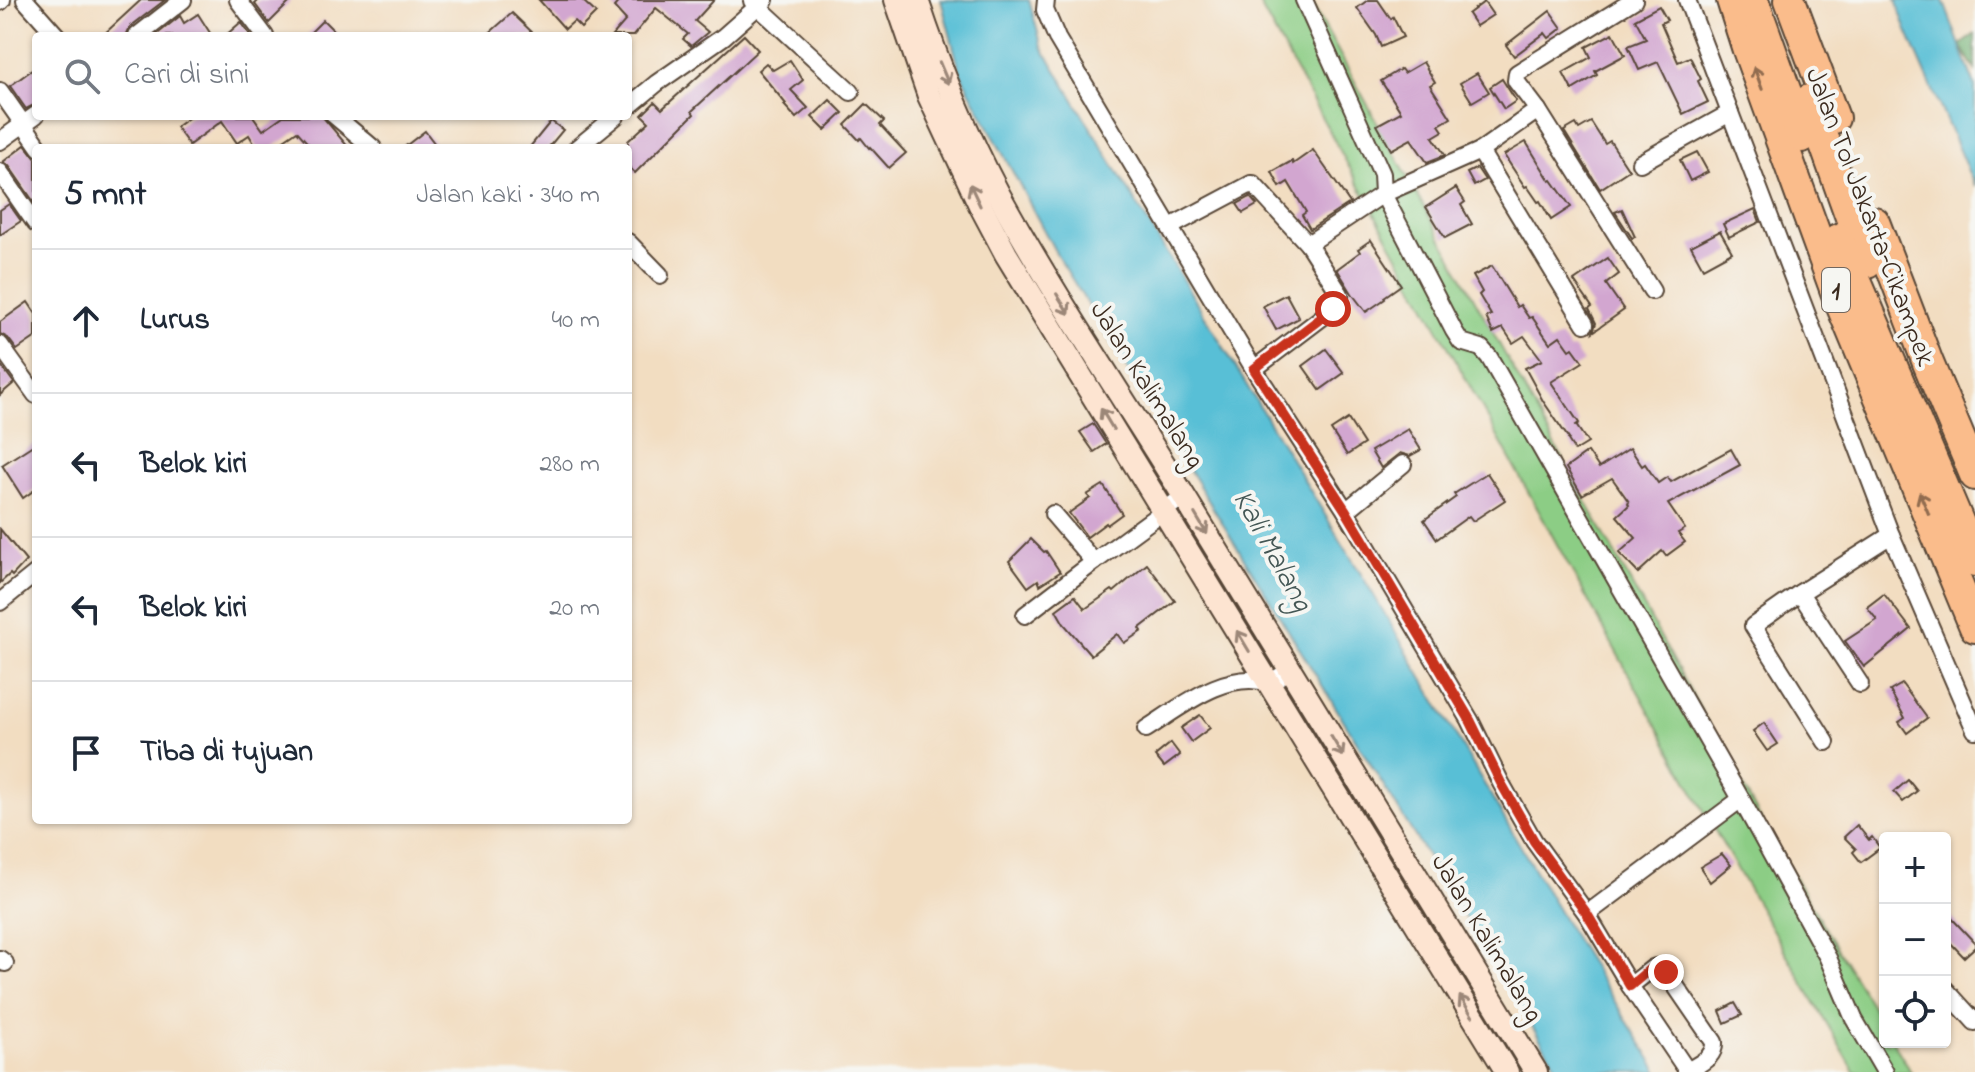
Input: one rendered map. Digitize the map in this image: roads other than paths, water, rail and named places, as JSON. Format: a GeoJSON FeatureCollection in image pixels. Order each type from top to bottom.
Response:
{"type":"FeatureCollection","features":[{"type":"Feature","properties":{"kind":"highway","name":"Jalan Tol Jakarta–Cikampek"},"geometry":{"type":"LineString","coordinates":[[1732,0],[1838,297],[1975,627]]}},
{"type":"Feature","properties":{"kind":"highway","name":"1"},"geometry":{"type":"LineString","coordinates":[[1753,0],[1846,259],[1975,561]]}},
{"type":"Feature","properties":{"kind":"highway","name":"1"},"geometry":{"type":"LineString","coordinates":[[1773,0],[1863,250],[1975,523]]}},
{"type":"Feature","properties":{"kind":"highway","name":"Jalan Tol Jakarta–Cikampek"},"geometry":{"type":"LineString","coordinates":[[1790,0],[1817,78],[1975,475]]}},
{"type":"Feature","properties":{"kind":"main road","name":"Jalan Kalimalang"},"geometry":{"type":"LineString","coordinates":[[896,0],[929,96],[1006,254],[1507,1072]]}},
{"type":"Feature","properties":{"kind":"main road","name":"Jalan Kalimalang"},"geometry":{"type":"LineString","coordinates":[[917,0],[931,45],[973,142],[1045,276],[1184,496],[1536,1072]]}},
{"type":"Feature","properties":{"kind":"street"},"geometry":{"type":"LineString","coordinates":[[25,0],[53,32]]}},
{"type":"Feature","properties":{"kind":"street"},"geometry":{"type":"LineString","coordinates":[[146,32],[183,0]]}},
{"type":"Feature","properties":{"kind":"street"},"geometry":{"type":"LineString","coordinates":[[238,0],[262,32]]}},
{"type":"Feature","properties":{"kind":"street"},"geometry":{"type":"LineString","coordinates":[[1046,0],[1045,10],[1057,38],[1254,369],[1346,511],[1470,720],[1534,841],[1587,914],[1630,986],[1688,1072],[1714,1052],[1714,1042],[1666,972],[1656,967],[1650,969],[1630,986]]}},
{"type":"Feature","properties":{"kind":"street"},"geometry":{"type":"LineString","coordinates":[[1304,0],[1382,174],[1383,194],[1457,337],[1481,348],[1489,357],[1741,799],[1828,958],[1854,1019],[1885,1072]]}},
{"type":"Feature","properties":{"kind":"street"},"geometry":{"type":"LineString","coordinates":[[1634,0],[1517,73],[1516,81],[1538,110],[1652,291]]}},
{"type":"Feature","properties":{"kind":"street"},"geometry":{"type":"LineString","coordinates":[[1687,0],[1891,535],[1975,730]]}},
{"type":"Feature","properties":{"kind":"street"},"geometry":{"type":"LineString","coordinates":[[632,104],[723,37],[758,2],[851,92]]}},
{"type":"Feature","properties":{"kind":"street"},"geometry":{"type":"LineString","coordinates":[[0,91],[29,120],[38,144]]}},
{"type":"Feature","properties":{"kind":"street"},"geometry":{"type":"LineString","coordinates":[[1308,244],[1383,194],[1480,151],[1538,110]]}},
{"type":"Feature","properties":{"kind":"street"},"geometry":{"type":"LineString","coordinates":[[1640,163],[1730,113]]}},
{"type":"Feature","properties":{"kind":"street"},"geometry":{"type":"LineString","coordinates":[[0,141],[29,120]]}},
{"type":"Feature","properties":{"kind":"street"},"geometry":{"type":"LineString","coordinates":[[340,120],[368,144]]}},
{"type":"Feature","properties":{"kind":"street"},"geometry":{"type":"LineString","coordinates":[[581,144],[607,120]]}},
{"type":"Feature","properties":{"kind":"street"},"geometry":{"type":"LineString","coordinates":[[1480,151],[1585,324]]}},
{"type":"Feature","properties":{"kind":"street"},"geometry":{"type":"LineString","coordinates":[[0,172],[32,218]]}},
{"type":"Feature","properties":{"kind":"street"},"geometry":{"type":"LineString","coordinates":[[1170,227],[1251,184],[1308,244],[1340,294],[1340,300],[1333,309],[1254,369]]}},
{"type":"Feature","properties":{"kind":"street"},"geometry":{"type":"LineString","coordinates":[[632,246],[660,275]]}},
{"type":"Feature","properties":{"kind":"street"},"geometry":{"type":"LineString","coordinates":[[0,345],[32,389]]}},
{"type":"Feature","properties":{"kind":"street"},"geometry":{"type":"LineString","coordinates":[[1346,511],[1403,464]]}},
{"type":"Feature","properties":{"kind":"street"},"geometry":{"type":"LineString","coordinates":[[1025,615],[1184,496]]}},
{"type":"Feature","properties":{"kind":"street"},"geometry":{"type":"LineString","coordinates":[[1053,514],[1094,562]]}},
{"type":"Feature","properties":{"kind":"street"},"geometry":{"type":"LineString","coordinates":[[1826,742],[1753,626],[1891,535]]}},
{"type":"Feature","properties":{"kind":"street"},"geometry":{"type":"LineString","coordinates":[[0,602],[32,576]]}},
{"type":"Feature","properties":{"kind":"street"},"geometry":{"type":"LineString","coordinates":[[1800,593],[1860,684]]}},
{"type":"Feature","properties":{"kind":"street"},"geometry":{"type":"LineString","coordinates":[[1146,729],[1200,695],[1223,685],[1253,678],[1269,683],[1290,670]]}},
{"type":"Feature","properties":{"kind":"street"},"geometry":{"type":"LineString","coordinates":[[1587,914],[1741,799]]}},
{"type":"Feature","properties":{"kind":"street"},"geometry":{"type":"LineString","coordinates":[[1951,996],[1975,1022]]}},
{"type":"Feature","properties":{"kind":"water","name":"Kali Malang"},"geometry":{"type":"Polygon","coordinates":[[[941,0],[1029,0],[1042,47],[1376,599],[1569,929],[1659,1072],[1560,1072],[1056,253],[961,75],[941,0]]]}},
{"type":"Feature","properties":{"kind":"water"},"geometry":{"type":"Polygon","coordinates":[[[1896,0],[1943,0],[1975,86],[1975,187],[1907,31],[1896,0]]]}}]}
